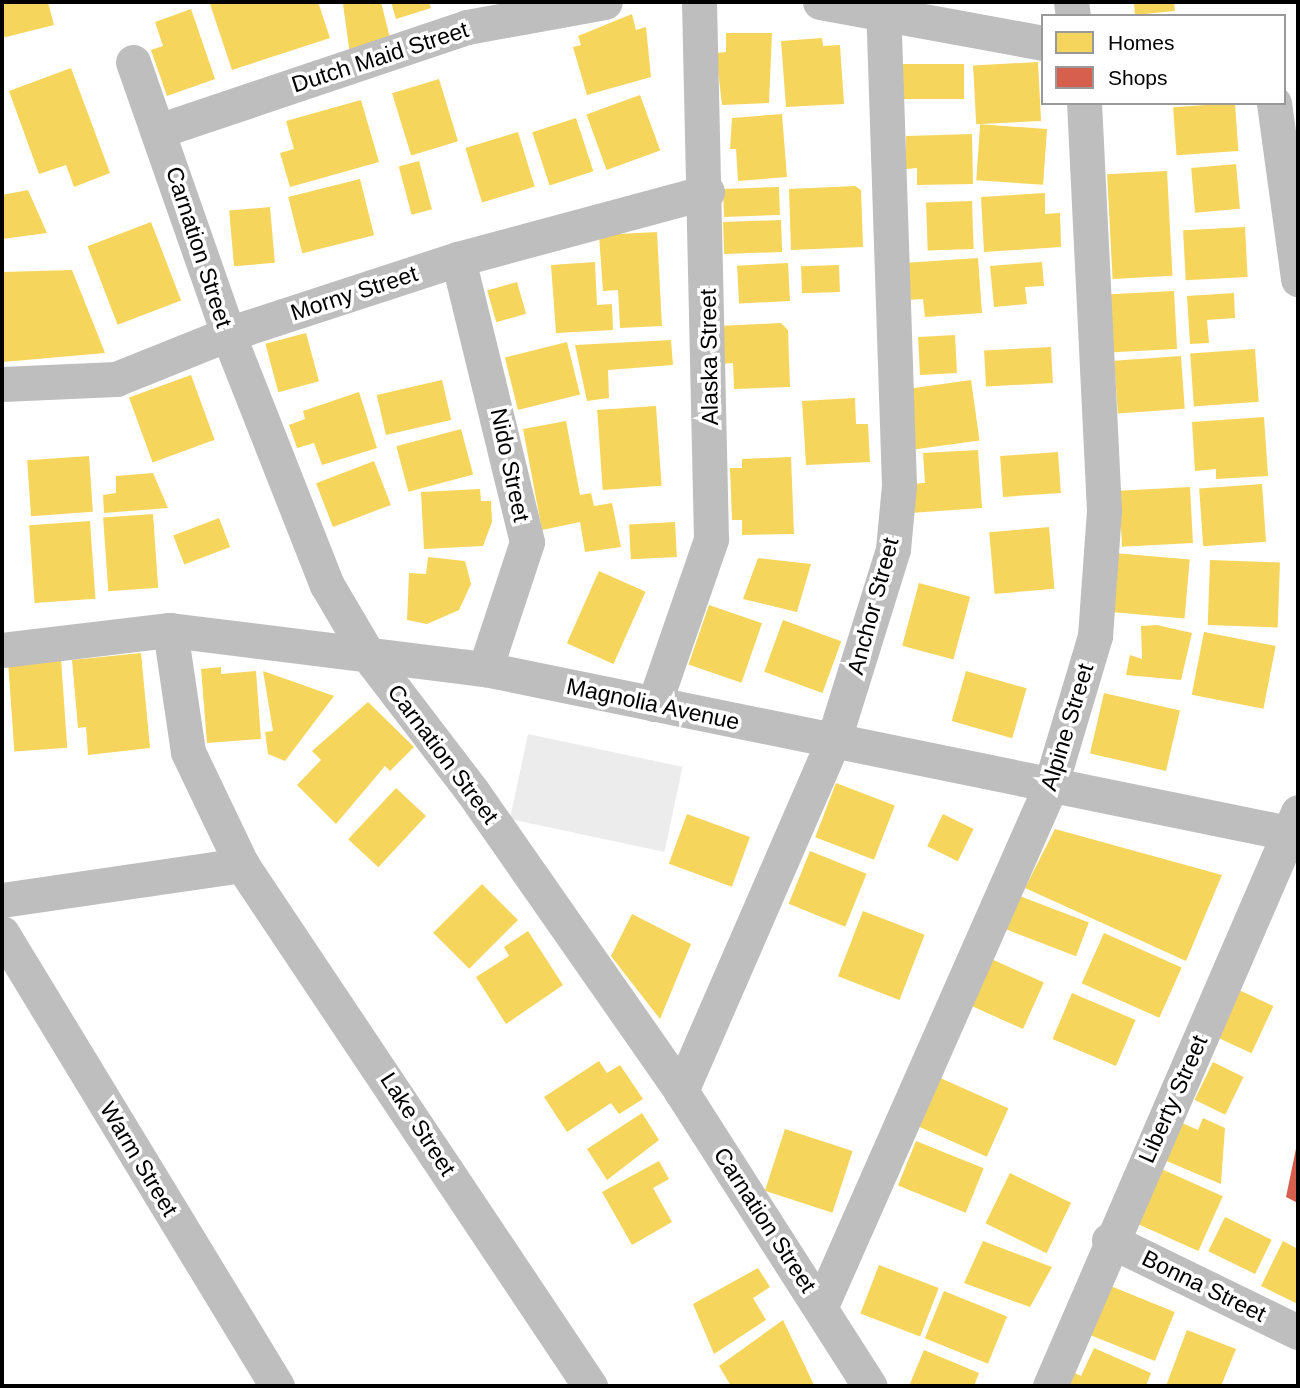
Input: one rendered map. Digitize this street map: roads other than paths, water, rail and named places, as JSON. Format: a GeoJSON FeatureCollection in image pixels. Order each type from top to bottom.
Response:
{"type":"FeatureCollection","features":[{"type":"Feature","properties":{"kind":"street","name":"Dutch Maid Street"},"geometry":{"type":"LineString","coordinates":[[161,130],[467,27],[604,2]]}},
{"type":"Feature","properties":{"kind":"street","name":"Alaska Street"},"geometry":{"type":"LineString","coordinates":[[654,704],[711,539],[707,192],[699,2]]}},
{"type":"Feature","properties":{"kind":"street"},"geometry":{"type":"LineString","coordinates":[[820,2],[884,6],[1041,43]]}},
{"type":"Feature","properties":{"kind":"street","name":"Anchor Street"},"geometry":{"type":"LineString","coordinates":[[681,1091],[833,742],[893,549],[899,485],[884,6]]}},
{"type":"Feature","properties":{"kind":"street","name":"Carnation Street"},"geometry":{"type":"LineString","coordinates":[[134,62],[161,130],[228,334],[299,522],[368,655],[472,791],[681,1091],[870,1386]]}},
{"type":"Feature","properties":{"kind":"street","name":"Alpine Street"},"geometry":{"type":"LineString","coordinates":[[821,1306],[1050,787],[1095,636],[1104,511],[1084,105]]}},
{"type":"Feature","properties":{"kind":"street"},"geometry":{"type":"LineString","coordinates":[[1274,105],[1298,279]]}},
{"type":"Feature","properties":{"kind":"street","name":"Morny Street"},"geometry":{"type":"LineString","coordinates":[[2,384],[116,379],[228,334],[458,259],[707,192]]}},
{"type":"Feature","properties":{"kind":"street","name":"Nido Street"},"geometry":{"type":"LineString","coordinates":[[458,259],[527,542],[485,668]]}},
{"type":"Feature","properties":{"kind":"street","name":"Magnolia Avenue"},"geometry":{"type":"LineString","coordinates":[[2,650],[170,630],[485,668],[1050,787],[1296,827]]}},
{"type":"Feature","properties":{"kind":"street","name":"Lake Street"},"geometry":{"type":"LineString","coordinates":[[170,630],[188,752],[242,865],[590,1386]]}},
{"type":"Feature","properties":{"kind":"street","name":"Liberty Street"},"geometry":{"type":"LineString","coordinates":[[1050,1386],[1109,1240],[1296,827]]}},
{"type":"Feature","properties":{"kind":"street"},"geometry":{"type":"LineString","coordinates":[[2,900],[242,865]]}},
{"type":"Feature","properties":{"kind":"street","name":"Warm Street"},"geometry":{"type":"LineString","coordinates":[[2,933],[277,1386]]}},
{"type":"Feature","properties":{"kind":"street","name":"Bonna Street"},"geometry":{"type":"LineString","coordinates":[[1109,1240],[1298,1332]]}}]}
